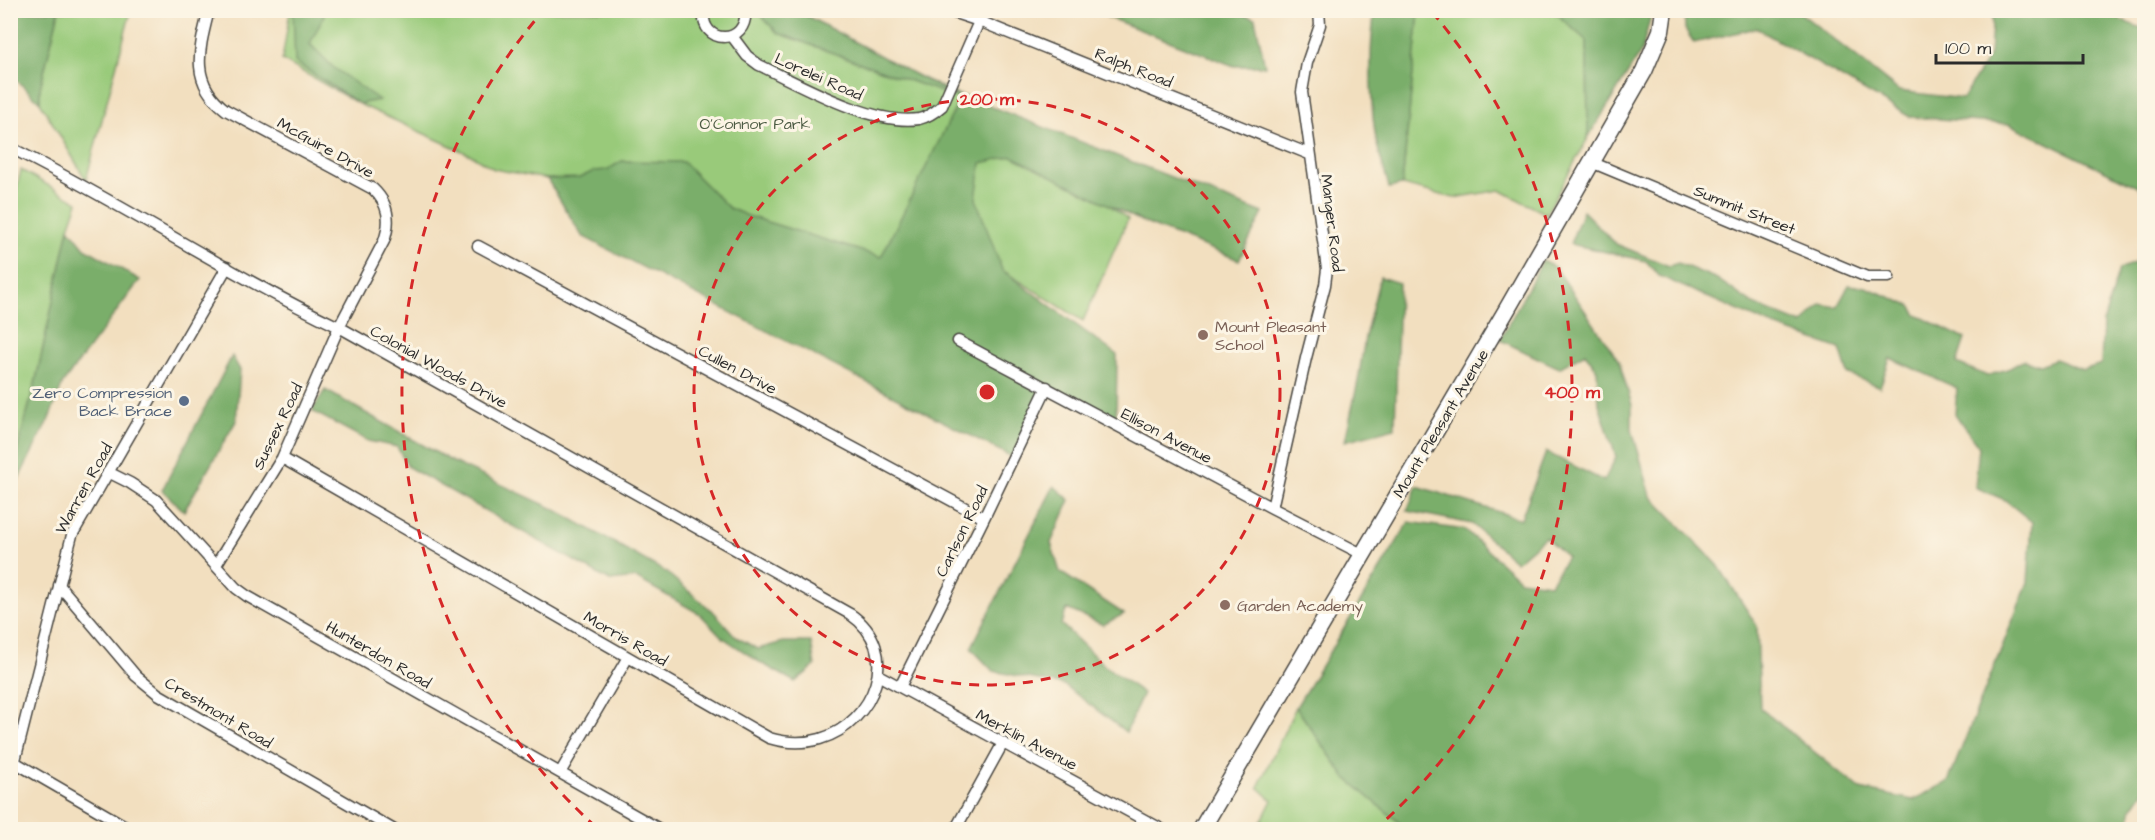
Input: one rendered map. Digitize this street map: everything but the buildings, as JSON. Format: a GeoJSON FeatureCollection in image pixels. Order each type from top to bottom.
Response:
{"type":"FeatureCollection","features":[{"type":"Feature","properties":{"kind":"main road","name":"Mount Pleasant Avenue"},"geometry":{"type":"LineString","coordinates":[[1201,830],[1591,162],[1655,48],[1661,31],[1664,10]]}},
{"type":"Feature","properties":{"kind":"street","name":"McGuire Drive"},"geometry":{"type":"LineString","coordinates":[[209,10],[201,41],[199,64],[201,78],[216,102],[226,110],[373,189],[382,198],[388,214],[388,229],[384,242],[339,327]]}},
{"type":"Feature","properties":{"kind":"street"},"geometry":{"type":"LineString","coordinates":[[704,10],[703,17],[708,29],[718,37],[732,36],[737,33],[744,24],[745,10]]}},
{"type":"Feature","properties":{"kind":"street","name":"Ralph Road"},"geometry":{"type":"LineString","coordinates":[[945,10],[979,21],[1310,154]]}},
{"type":"Feature","properties":{"kind":"street","name":"Lorelei Road"},"geometry":{"type":"LineString","coordinates":[[732,36],[747,56],[759,65],[857,111],[918,119],[931,115],[942,106],[984,10]]}},
{"type":"Feature","properties":{"kind":"street","name":"Manger Road"},"geometry":{"type":"LineString","coordinates":[[1272,508],[1273,494],[1327,269],[1302,92],[1303,77],[1320,25],[1319,10]]}},
{"type":"Feature","properties":{"kind":"street","name":"Colonial Woods Drive"},"geometry":{"type":"LineString","coordinates":[[10,151],[15,150],[56,170],[285,301],[339,327],[850,614]]}},
{"type":"Feature","properties":{"kind":"street","name":"Summit Street"},"geometry":{"type":"LineString","coordinates":[[1591,162],[1867,277],[1889,277]]}},
{"type":"Feature","properties":{"kind":"street","name":"Cullen Drive"},"geometry":{"type":"LineString","coordinates":[[478,246],[984,518]]}},
{"type":"Feature","properties":{"kind":"street","name":"Warren Road"},"geometry":{"type":"LineString","coordinates":[[10,780],[72,535],[227,267]]}},
{"type":"Feature","properties":{"kind":"street","name":"Sussex Road"},"geometry":{"type":"LineString","coordinates":[[216,565],[282,458],[339,327]]}},
{"type":"Feature","properties":{"kind":"street","name":"Ellison Avenue"},"geometry":{"type":"LineString","coordinates":[[958,341],[1362,554]]}},
{"type":"Feature","properties":{"kind":"street","name":"Carlson Road"},"geometry":{"type":"LineString","coordinates":[[900,687],[1047,387]]}},
{"type":"Feature","properties":{"kind":"street","name":"Morris Road"},"geometry":{"type":"LineString","coordinates":[[282,458],[762,734],[778,740],[811,741],[827,736],[849,724],[865,705],[878,675],[879,659],[874,641],[864,626],[850,614]]}},
{"type":"Feature","properties":{"kind":"street","name":"Hunterdon Road"},"geometry":{"type":"LineString","coordinates":[[108,472],[156,500],[236,588],[247,596],[661,830]]}},
{"type":"Feature","properties":{"kind":"street","name":"Crestmont Road"},"geometry":{"type":"LineString","coordinates":[[59,585],[136,676],[158,694],[394,830]]}},
{"type":"Feature","properties":{"kind":"street"},"geometry":{"type":"LineString","coordinates":[[560,773],[628,657]]}},
{"type":"Feature","properties":{"kind":"street","name":"Merklin Avenue"},"geometry":{"type":"LineString","coordinates":[[878,675],[1163,830]]}},
{"type":"Feature","properties":{"kind":"street"},"geometry":{"type":"LineString","coordinates":[[956,830],[1003,743]]}},
{"type":"Feature","properties":{"kind":"street"},"geometry":{"type":"LineString","coordinates":[[13,762],[132,830]]}},
{"type":"Feature","properties":{"kind":"green space"},"geometry":{"type":"Polygon","coordinates":[[[796,10],[949,93],[964,96],[1263,213],[1239,260],[1145,223],[1012,156],[981,163],[976,199],[1002,270],[1117,355],[1116,425],[1047,387],[1012,457],[582,236],[547,179],[579,178],[594,171],[607,170],[622,161],[683,162],[729,208],[881,257],[960,99],[778,33],[756,11],[796,10]]]}},
{"type":"Feature","properties":{"kind":"green space"},"geometry":{"type":"Polygon","coordinates":[[[10,11],[59,11],[40,88],[40,102],[11,75],[10,11]]]}},
{"type":"Feature","properties":{"kind":"green space"},"geometry":{"type":"Polygon","coordinates":[[[59,11],[131,11],[86,180],[40,102],[40,88],[59,11]]]}},
{"type":"Feature","properties":{"kind":"green space","name":"O'Connor Park"},"geometry":{"type":"Polygon","coordinates":[[[290,11],[779,11],[965,98],[1128,219],[1083,321],[1002,270],[894,280],[547,179],[494,169],[473,156],[359,104],[282,60],[290,11]]]}},
{"type":"Feature","properties":{"kind":"green space"},"geometry":{"type":"Polygon","coordinates":[[[293,11],[326,11],[310,44],[334,68],[379,100],[359,104],[295,62],[293,11]]]}},
{"type":"Feature","properties":{"kind":"green space"},"geometry":{"type":"Polygon","coordinates":[[[1102,11],[1230,11],[1255,18],[1265,66],[1234,66],[1107,17],[1102,11]]]}},
{"type":"Feature","properties":{"kind":"green space"},"geometry":{"type":"Polygon","coordinates":[[[1375,11],[1419,11],[1402,185],[1389,188],[1376,140],[1372,104],[1371,55],[1375,11]]]}},
{"type":"Feature","properties":{"kind":"green space"},"geometry":{"type":"Polygon","coordinates":[[[1419,11],[1553,11],[1587,41],[1588,138],[1546,214],[1500,190],[1454,198],[1402,185],[1419,11]]]}},
{"type":"Feature","properties":{"kind":"green space"},"geometry":{"type":"Polygon","coordinates":[[[1553,11],[1652,11],[1642,50],[1588,138],[1587,41],[1553,11]]]}},
{"type":"Feature","properties":{"kind":"green space"},"geometry":{"type":"Polygon","coordinates":[[[1684,11],[1798,11],[1899,91],[1963,99],[1990,54],[1993,11],[2123,11],[2120,20],[2144,29],[2144,190],[2009,124],[1910,117],[1756,28],[1694,43],[1685,29],[1684,11]]]}},
{"type":"Feature","properties":{"kind":"green space"},"geometry":{"type":"Polygon","coordinates":[[[21,170],[78,202],[69,228],[36,380],[11,473],[10,216],[21,170]]]}},
{"type":"Feature","properties":{"kind":"green space"},"geometry":{"type":"Polygon","coordinates":[[[1583,211],[1616,244],[1669,266],[1678,263],[1717,279],[1753,304],[1802,324],[1821,304],[1837,307],[1849,285],[1866,287],[1911,306],[1917,315],[1965,339],[1957,363],[1987,376],[2024,360],[2040,365],[2055,359],[2083,370],[2101,364],[2103,323],[2119,269],[2144,259],[2144,791],[2131,810],[2130,829],[1407,829],[1345,777],[1296,707],[1409,522],[1465,530],[1520,580],[1550,584],[1567,557],[1545,537],[1516,562],[1472,524],[1407,511],[1417,486],[1521,519],[1546,452],[1604,481],[1616,457],[1599,404],[1597,370],[1585,353],[1559,368],[1500,340],[1543,260],[1556,268],[1619,361],[1632,405],[1632,430],[1651,496],[1718,565],[1757,626],[1760,708],[1860,789],[1913,800],[1948,782],[2028,582],[2032,522],[2005,500],[1975,487],[1979,447],[1955,414],[1957,388],[1890,358],[1880,387],[1848,374],[1840,349],[1771,325],[1659,276],[1646,261],[1570,244],[1583,211]]]}},
{"type":"Feature","properties":{"kind":"green space"},"geometry":{"type":"Polygon","coordinates":[[[69,228],[85,248],[140,280],[63,383],[49,419],[14,488],[11,486],[11,473],[36,380],[69,228]]]}},
{"type":"Feature","properties":{"kind":"green space"},"geometry":{"type":"Polygon","coordinates":[[[1380,277],[1399,283],[1395,428],[1345,441],[1365,337],[1380,277]]]}},
{"type":"Feature","properties":{"kind":"green space"},"geometry":{"type":"Polygon","coordinates":[[[232,356],[240,370],[236,421],[184,511],[162,490],[232,356]]]}},
{"type":"Feature","properties":{"kind":"green space"},"geometry":{"type":"Polygon","coordinates":[[[325,390],[453,462],[556,510],[666,572],[716,614],[736,637],[758,649],[783,642],[811,642],[815,666],[795,682],[722,637],[700,614],[636,578],[610,581],[408,467],[397,447],[368,441],[312,411],[325,390]]]}},
{"type":"Feature","properties":{"kind":"green space"},"geometry":{"type":"Polygon","coordinates":[[[1054,486],[1070,500],[1051,543],[1060,572],[1124,614],[1103,625],[1067,609],[1061,624],[1105,666],[1143,693],[1126,732],[1064,685],[993,671],[971,648],[1054,486]]]}},
{"type":"Feature","properties":{"kind":"green space"},"geometry":{"type":"Polygon","coordinates":[[[1296,707],[1345,777],[1407,829],[1257,830],[1272,800],[1258,787],[1296,707]]]}},
{"type":"Feature","properties":{"kind":"place","name":"Mount Pleasant School"},"geometry":{"type":"Point","coordinates":[1203,335]}},
{"type":"Feature","properties":{"kind":"place","name":"Zero Compression Back Brace"},"geometry":{"type":"Point","coordinates":[184,401]}},
{"type":"Feature","properties":{"kind":"place","name":"Garden Academy"},"geometry":{"type":"Point","coordinates":[1225,605]}}]}
